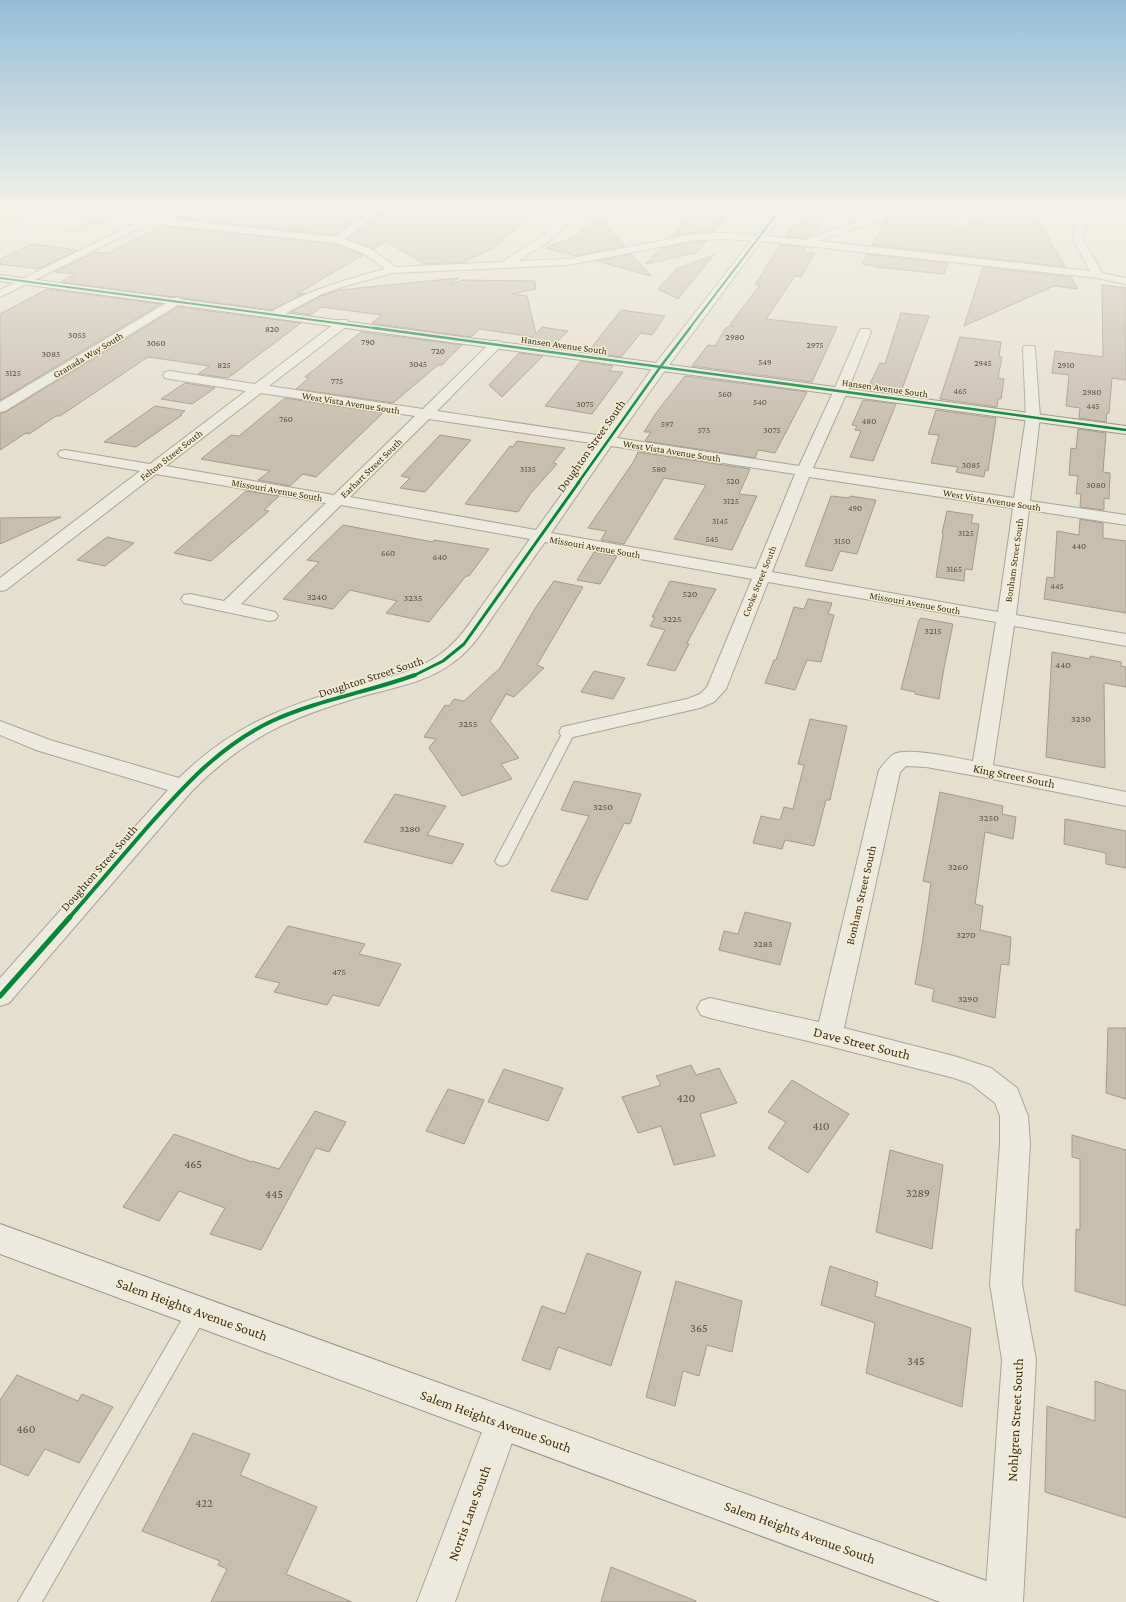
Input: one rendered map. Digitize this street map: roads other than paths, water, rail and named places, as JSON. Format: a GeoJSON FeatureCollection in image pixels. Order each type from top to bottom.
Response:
{"type":"FeatureCollection","features":[{"type":"Feature","properties":{"kind":"street"},"geometry":{"type":"LineString","coordinates":[[0,294],[24,282]]}},
{"type":"Feature","properties":{"kind":"street","name":"Hansen Avenue South"},"geometry":{"type":"LineString","coordinates":[[32,282],[841,390],[1126,430]]}},
{"type":"Feature","properties":{"kind":"street"},"geometry":{"type":"LineString","coordinates":[[277,314],[293,304],[316,293],[349,282]]}},
{"type":"Feature","properties":{"kind":"street","name":"Doughton Street South"},"geometry":{"type":"LineString","coordinates":[[0,996],[183,787],[213,758],[258,728],[287,715],[417,674],[436,666],[452,656],[464,644],[661,366],[725,282]]}},
{"type":"Feature","properties":{"kind":"street","name":"Granada Way South"},"geometry":{"type":"LineString","coordinates":[[0,408],[177,301]]}},
{"type":"Feature","properties":{"kind":"street","name":"Felton Street South"},"geometry":{"type":"LineString","coordinates":[[0,586],[343,323]]}},
{"type":"Feature","properties":{"kind":"street","name":"Cooke Street South"},"geometry":{"type":"LineString","coordinates":[[569,732],[693,704],[707,698],[716,689],[804,471],[841,390],[865,332]]}},
{"type":"Feature","properties":{"kind":"street","name":"Earhart Street South"},"geometry":{"type":"LineString","coordinates":[[228,607],[496,344]]}},
{"type":"Feature","properties":{"kind":"street","name":"Bonham Street South"},"geometry":{"type":"LineString","coordinates":[[982,770],[1006,619],[1034,417],[1029,349]]}},
{"type":"Feature","properties":{"kind":"street","name":"West Vista Avenue South"},"geometry":{"type":"LineString","coordinates":[[170,375],[1126,520]]}},
{"type":"Feature","properties":{"kind":"street","name":"Missouri Avenue South"},"geometry":{"type":"LineString","coordinates":[[65,454],[338,500],[539,537],[1126,640]]}},
{"type":"Feature","properties":{"kind":"street"},"geometry":{"type":"LineString","coordinates":[[190,599],[269,616]]}},
{"type":"Feature","properties":{"kind":"street"},"geometry":{"type":"LineString","coordinates":[[0,727],[43,745],[183,787]]}},
{"type":"Feature","properties":{"kind":"street","name":"Bonham Street South"},"geometry":{"type":"LineString","coordinates":[[829,1034],[890,770],[901,759]]}},
{"type":"Feature","properties":{"kind":"street","name":"King Street South"},"geometry":{"type":"LineString","coordinates":[[901,759],[926,760],[1126,799]]}},
{"type":"Feature","properties":{"kind":"street","name":"Dave Street South"},"geometry":{"type":"LineString","coordinates":[[710,1008],[829,1034],[954,1067],[982,1076],[1007,1096]]}},
{"type":"Feature","properties":{"kind":"street","name":"Nohlgren Street South"},"geometry":{"type":"LineString","coordinates":[[1004,1602],[1019,1360],[1006,1284],[1015,1144],[1014,1116],[1007,1096]]}},
{"type":"Feature","properties":{"kind":"street","name":"Salem Heights Avenue South"},"geometry":{"type":"LineString","coordinates":[[0,1239],[992,1602]]}},
{"type":"Feature","properties":{"kind":"street","name":"Norris Lane South"},"geometry":{"type":"LineString","coordinates":[[436,1602],[502,1423]]}},
{"type":"Feature","properties":{"kind":"lane"},"geometry":{"type":"LineString","coordinates":[[502,861],[569,732]]}},
{"type":"Feature","properties":{"kind":"lane"},"geometry":{"type":"LineString","coordinates":[[28,1602],[198,1311]]}}]}
